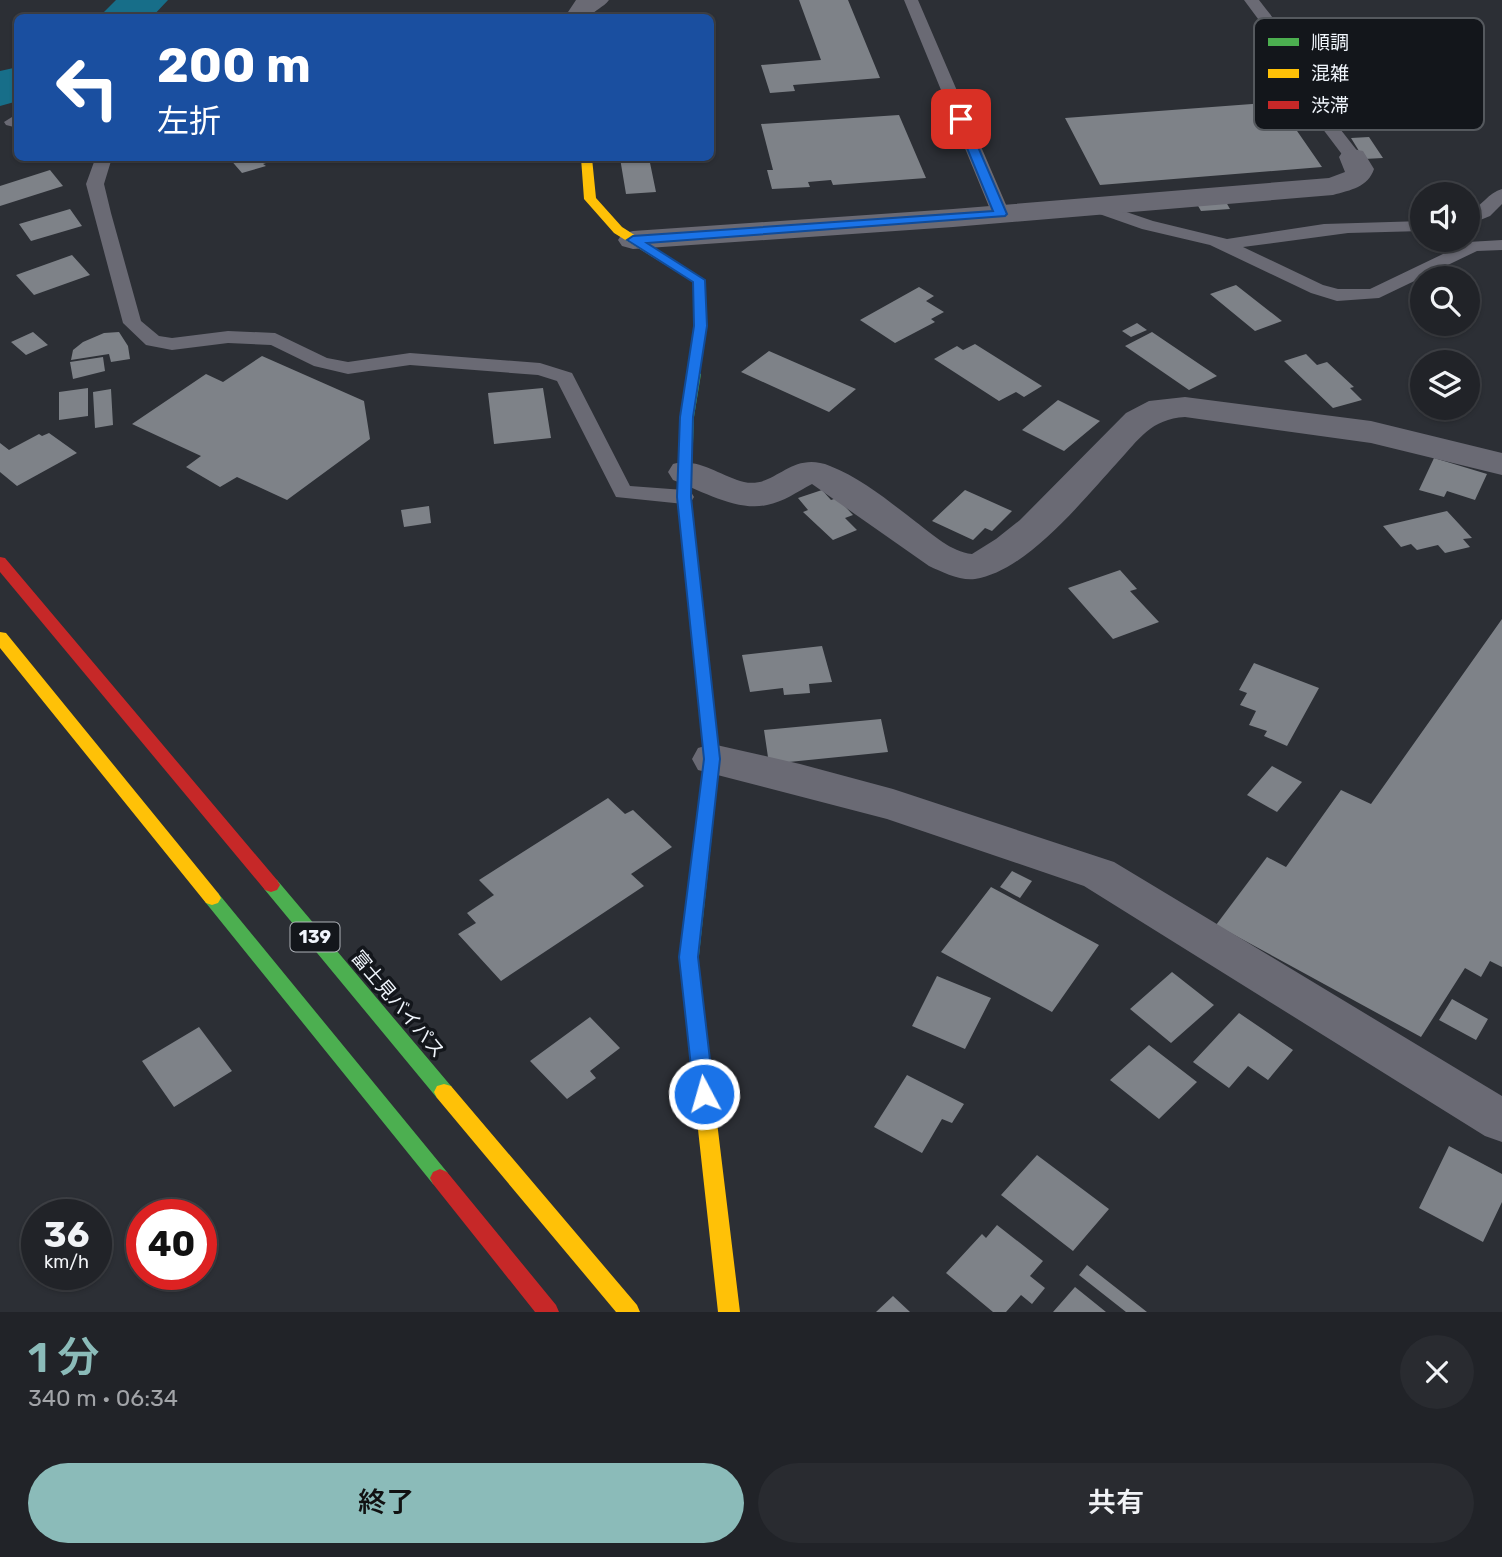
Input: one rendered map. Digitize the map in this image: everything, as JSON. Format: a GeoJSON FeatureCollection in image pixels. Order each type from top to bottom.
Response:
{"type":"FeatureCollection","features":[{"type":"Feature","properties":{"kind":"main road"},"geometry":{"type":"LineString","coordinates":[[586,161],[590,199],[618,230],[699,280],[701,326],[687,417],[685,484],[712,759],[688,957],[729,1312]]}},
{"type":"Feature","properties":{"kind":"main road","name":"富士見バイパス"},"geometry":{"type":"LineString","coordinates":[[0,562],[629,1312]]}},
{"type":"Feature","properties":{"kind":"main road","name":"139"},"geometry":{"type":"LineString","coordinates":[[0,637],[548,1312]]}},
{"type":"Feature","properties":{"kind":"street"},"geometry":{"type":"LineString","coordinates":[[579,14],[586,4],[596,0]]}},
{"type":"Feature","properties":{"kind":"street"},"geometry":{"type":"LineString","coordinates":[[633,240],[1000,214],[1333,186],[1357,177],[1360,169],[1353,157]]}},
{"type":"Feature","properties":{"kind":"street"},"geometry":{"type":"LineString","coordinates":[[685,484],[763,495],[810,471],[823,474],[847,493],[950,561],[974,567],[995,561],[1025,536],[1138,420],[1161,408],[1185,407],[1371,432],[1502,464]]}},
{"type":"Feature","properties":{"kind":"street"},"geometry":{"type":"LineString","coordinates":[[712,759],[800,779],[893,805],[1099,874],[1502,1121]]}},
{"type":"Feature","properties":{"kind":"lane"},"geometry":{"type":"LineString","coordinates":[[911,0],[1000,214]]}},
{"type":"Feature","properties":{"kind":"lane"},"geometry":{"type":"LineString","coordinates":[[1251,0],[1265,18]]}},
{"type":"Feature","properties":{"kind":"lane"},"geometry":{"type":"LineString","coordinates":[[1332,130],[1353,157]]}},
{"type":"Feature","properties":{"kind":"lane"},"geometry":{"type":"LineString","coordinates":[[103,161],[94,184],[132,323],[153,341],[172,344],[228,337],[275,339],[321,362],[348,368],[410,359],[540,369],[565,377],[622,492],[685,484]]}},
{"type":"Feature","properties":{"kind":"lane"},"geometry":{"type":"LineString","coordinates":[[1480,214],[1502,194]]}},
{"type":"Feature","properties":{"kind":"lane"},"geometry":{"type":"LineString","coordinates":[[1094,206],[1148,225],[1225,245],[1317,289],[1337,295],[1373,294],[1474,246],[1502,245]]}},
{"type":"Feature","properties":{"kind":"lane"},"geometry":{"type":"LineString","coordinates":[[1225,245],[1273,236],[1387,224],[1410,225]]}},
{"type":"Feature","properties":{"kind":"building"},"geometry":{"type":"Polygon","coordinates":[[[799,0],[848,0],[880,78],[793,85],[795,91],[770,93],[761,65],[821,60],[799,0]]]}},
{"type":"Feature","properties":{"kind":"building"},"geometry":{"type":"Polygon","coordinates":[[[1254,104],[1254,130],[1296,130],[1322,167],[1100,185],[1065,118],[1254,104]]]}},
{"type":"Feature","properties":{"kind":"building"},"geometry":{"type":"Polygon","coordinates":[[[899,115],[926,178],[833,185],[831,180],[808,182],[810,187],[772,189],[767,170],[773,170],[761,124],[899,115]]]}},
{"type":"Feature","properties":{"kind":"building"},"geometry":{"type":"Polygon","coordinates":[[[1369,137],[1383,158],[1364,159],[1351,138],[1369,137]]]}},
{"type":"Feature","properties":{"kind":"building"},"geometry":{"type":"Polygon","coordinates":[[[232,161],[272,161],[263,164],[266,166],[242,173],[232,161]]]}},
{"type":"Feature","properties":{"kind":"building"},"geometry":{"type":"Polygon","coordinates":[[[620,161],[650,161],[656,192],[626,194],[620,161]]]}},
{"type":"Feature","properties":{"kind":"building"},"geometry":{"type":"Polygon","coordinates":[[[50,170],[63,186],[0,206],[0,186],[50,170]]]}},
{"type":"Feature","properties":{"kind":"building"},"geometry":{"type":"Polygon","coordinates":[[[1226,202],[1230,209],[1201,211],[1197,204],[1226,202]]]}},
{"type":"Feature","properties":{"kind":"building"},"geometry":{"type":"Polygon","coordinates":[[[70,209],[82,226],[31,241],[19,224],[70,209]]]}},
{"type":"Feature","properties":{"kind":"building"},"geometry":{"type":"Polygon","coordinates":[[[72,255],[90,275],[34,295],[16,275],[72,255]]]}},
{"type":"Feature","properties":{"kind":"building"},"geometry":{"type":"Polygon","coordinates":[[[1236,285],[1282,321],[1255,331],[1210,294],[1236,285]]]}},
{"type":"Feature","properties":{"kind":"building"},"geometry":{"type":"Polygon","coordinates":[[[919,287],[934,296],[926,301],[944,312],[931,319],[935,322],[895,343],[860,320],[919,287]]]}},
{"type":"Feature","properties":{"kind":"building"},"geometry":{"type":"Polygon","coordinates":[[[1137,323],[1147,330],[1131,337],[1122,331],[1137,323]]]}},
{"type":"Feature","properties":{"kind":"building"},"geometry":{"type":"Polygon","coordinates":[[[33,332],[48,345],[26,355],[11,342],[33,332]]]}},
{"type":"Feature","properties":{"kind":"building"},"geometry":{"type":"Polygon","coordinates":[[[119,332],[128,346],[130,359],[111,362],[109,354],[71,360],[73,350],[83,342],[104,333],[119,332]]]}},
{"type":"Feature","properties":{"kind":"building"},"geometry":{"type":"Polygon","coordinates":[[[1152,332],[1217,376],[1189,390],[1125,346],[1152,332]]]}},
{"type":"Feature","properties":{"kind":"building"},"geometry":{"type":"Polygon","coordinates":[[[975,344],[1042,386],[1024,397],[1016,392],[999,401],[934,359],[957,346],[963,350],[975,344]]]}},
{"type":"Feature","properties":{"kind":"building"},"geometry":{"type":"Polygon","coordinates":[[[769,351],[856,389],[829,412],[741,372],[769,351]]]}},
{"type":"Feature","properties":{"kind":"building"},"geometry":{"type":"Polygon","coordinates":[[[1306,354],[1317,365],[1327,362],[1354,387],[1350,388],[1362,400],[1333,408],[1284,361],[1306,354]]]}},
{"type":"Feature","properties":{"kind":"building"},"geometry":{"type":"Polygon","coordinates":[[[262,356],[364,401],[370,439],[287,500],[237,477],[220,487],[186,467],[201,456],[132,424],[206,374],[223,382],[262,356]]]}},
{"type":"Feature","properties":{"kind":"building"},"geometry":{"type":"Polygon","coordinates":[[[103,357],[105,371],[73,379],[70,362],[103,357]]]}},
{"type":"Feature","properties":{"kind":"building"},"geometry":{"type":"Polygon","coordinates":[[[88,388],[88,416],[59,420],[59,392],[88,388]]]}},
{"type":"Feature","properties":{"kind":"building"},"geometry":{"type":"Polygon","coordinates":[[[543,388],[551,438],[494,444],[488,393],[543,388]]]}},
{"type":"Feature","properties":{"kind":"building"},"geometry":{"type":"Polygon","coordinates":[[[111,389],[113,425],[95,428],[93,392],[111,389]]]}},
{"type":"Feature","properties":{"kind":"building"},"geometry":{"type":"Polygon","coordinates":[[[1058,400],[1100,421],[1064,451],[1022,430],[1058,400]]]}},
{"type":"Feature","properties":{"kind":"building"},"geometry":{"type":"Polygon","coordinates":[[[49,433],[77,453],[17,486],[0,472],[0,443],[9,450],[39,434],[42,436],[49,433]]]}},
{"type":"Feature","properties":{"kind":"building"},"geometry":{"type":"Polygon","coordinates":[[[1434,458],[1487,474],[1475,500],[1447,491],[1444,497],[1419,490],[1434,458]]]}},
{"type":"Feature","properties":{"kind":"building"},"geometry":{"type":"Polygon","coordinates":[[[822,490],[831,500],[837,498],[853,515],[845,518],[857,530],[833,540],[803,512],[808,510],[798,498],[822,490]]]}},
{"type":"Feature","properties":{"kind":"building"},"geometry":{"type":"Polygon","coordinates":[[[965,490],[1012,511],[992,531],[985,528],[973,540],[932,521],[965,490]]]}},
{"type":"Feature","properties":{"kind":"building"},"geometry":{"type":"Polygon","coordinates":[[[429,506],[431,523],[404,527],[401,510],[429,506]]]}},
{"type":"Feature","properties":{"kind":"building"},"geometry":{"type":"Polygon","coordinates":[[[1447,511],[1472,538],[1463,539],[1470,547],[1445,553],[1438,545],[1417,550],[1411,544],[1401,547],[1383,526],[1447,511]]]}},
{"type":"Feature","properties":{"kind":"building"},"geometry":{"type":"Polygon","coordinates":[[[1120,570],[1137,589],[1130,591],[1159,622],[1113,639],[1068,588],[1120,570]]]}},
{"type":"Feature","properties":{"kind":"building"},"geometry":{"type":"Polygon","coordinates":[[[1502,619],[1502,967],[1490,961],[1481,977],[1465,968],[1421,1037],[1216,925],[1267,857],[1286,867],[1341,790],[1371,804],[1502,619]]]}},
{"type":"Feature","properties":{"kind":"building"},"geometry":{"type":"Polygon","coordinates":[[[822,646],[832,682],[809,684],[810,693],[784,695],[783,688],[750,692],[742,655],[822,646]]]}},
{"type":"Feature","properties":{"kind":"building"},"geometry":{"type":"Polygon","coordinates":[[[1254,663],[1319,688],[1287,746],[1264,736],[1267,731],[1249,725],[1256,711],[1240,705],[1247,693],[1239,690],[1254,663]]]}},
{"type":"Feature","properties":{"kind":"building"},"geometry":{"type":"Polygon","coordinates":[[[881,719],[888,752],[769,764],[764,730],[881,719]]]}},
{"type":"Feature","properties":{"kind":"building"},"geometry":{"type":"Polygon","coordinates":[[[1272,766],[1302,782],[1277,812],[1247,795],[1272,766]]]}},
{"type":"Feature","properties":{"kind":"building"},"geometry":{"type":"Polygon","coordinates":[[[608,798],[625,814],[633,810],[672,847],[631,874],[644,886],[501,981],[458,934],[476,923],[467,913],[494,895],[479,880],[608,798]]]}},
{"type":"Feature","properties":{"kind":"building"},"geometry":{"type":"Polygon","coordinates":[[[1012,871],[1032,881],[1020,898],[1000,887],[1012,871]]]}},
{"type":"Feature","properties":{"kind":"building"},"geometry":{"type":"Polygon","coordinates":[[[991,887],[1099,945],[1052,1012],[941,952],[991,887]]]}},
{"type":"Feature","properties":{"kind":"building"},"geometry":{"type":"Polygon","coordinates":[[[1172,972],[1214,1005],[1171,1043],[1130,1009],[1172,972]]]}},
{"type":"Feature","properties":{"kind":"building"},"geometry":{"type":"Polygon","coordinates":[[[937,976],[991,998],[965,1049],[912,1026],[937,976]]]}},
{"type":"Feature","properties":{"kind":"building"},"geometry":{"type":"Polygon","coordinates":[[[1452,999],[1488,1019],[1476,1040],[1439,1020],[1452,999]]]}},
{"type":"Feature","properties":{"kind":"building"},"geometry":{"type":"Polygon","coordinates":[[[1239,1013],[1293,1050],[1268,1080],[1248,1066],[1229,1088],[1193,1062],[1239,1013]]]}},
{"type":"Feature","properties":{"kind":"building"},"geometry":{"type":"Polygon","coordinates":[[[590,1017],[620,1048],[590,1071],[596,1078],[567,1099],[530,1061],[590,1017]]]}},
{"type":"Feature","properties":{"kind":"building"},"geometry":{"type":"Polygon","coordinates":[[[199,1027],[232,1071],[174,1107],[142,1061],[199,1027]]]}},
{"type":"Feature","properties":{"kind":"building"},"geometry":{"type":"Polygon","coordinates":[[[1149,1045],[1197,1082],[1159,1119],[1110,1080],[1149,1045]]]}},
{"type":"Feature","properties":{"kind":"building"},"geometry":{"type":"Polygon","coordinates":[[[907,1075],[964,1104],[952,1123],[942,1119],[922,1153],[874,1127],[907,1075]]]}},
{"type":"Feature","properties":{"kind":"building"},"geometry":{"type":"Polygon","coordinates":[[[1449,1146],[1502,1174],[1502,1202],[1483,1242],[1419,1208],[1449,1146]]]}},
{"type":"Feature","properties":{"kind":"building"},"geometry":{"type":"Polygon","coordinates":[[[1037,1155],[1109,1209],[1073,1251],[1001,1195],[1037,1155]]]}},
{"type":"Feature","properties":{"kind":"building"},"geometry":{"type":"Polygon","coordinates":[[[997,1225],[1043,1261],[1030,1276],[1045,1288],[1032,1304],[1021,1295],[1006,1312],[993,1312],[946,1273],[982,1234],[986,1238],[997,1225]]]}},
{"type":"Feature","properties":{"kind":"building"},"geometry":{"type":"Polygon","coordinates":[[[1087,1265],[1147,1312],[1126,1312],[1079,1275],[1087,1265]]]}},
{"type":"Feature","properties":{"kind":"building"},"geometry":{"type":"Polygon","coordinates":[[[1075,1287],[1106,1312],[1053,1312],[1075,1287]]]}},
{"type":"Feature","properties":{"kind":"building"},"geometry":{"type":"Polygon","coordinates":[[[893,1296],[910,1312],[876,1312],[893,1296]]]}},
{"type":"Feature","properties":{"kind":"waterway"},"geometry":{"type":"LineString","coordinates":[[126,14],[145,0]]}},
{"type":"Feature","properties":{"kind":"waterway"},"geometry":{"type":"LineString","coordinates":[[0,91],[14,83]]}},
{"type":"Feature","properties":{"kind":"traffic: fast"},"geometry":{"type":"LineString","coordinates":[[689,965],[712,759],[684,497],[687,417],[694,374]]}},
{"type":"Feature","properties":{"kind":"traffic: fast"},"geometry":{"type":"LineString","coordinates":[[271,885],[444,1092]]}},
{"type":"Feature","properties":{"kind":"traffic: fast"},"geometry":{"type":"LineString","coordinates":[[212,898],[440,1178]]}},
{"type":"Feature","properties":{"kind":"traffic: slow"},"geometry":{"type":"LineString","coordinates":[[586,161],[590,199],[618,230],[699,280],[701,326],[694,374]]}},
{"type":"Feature","properties":{"kind":"traffic: slow"},"geometry":{"type":"LineString","coordinates":[[0,637],[212,898]]}},
{"type":"Feature","properties":{"kind":"traffic: slow"},"geometry":{"type":"LineString","coordinates":[[689,965],[729,1312]]}},
{"type":"Feature","properties":{"kind":"traffic: slow"},"geometry":{"type":"LineString","coordinates":[[444,1092],[629,1312]]}},
{"type":"Feature","properties":{"kind":"traffic: jam"},"geometry":{"type":"LineString","coordinates":[[0,562],[271,885]]}},
{"type":"Feature","properties":{"kind":"traffic: jam"},"geometry":{"type":"LineString","coordinates":[[440,1178],[548,1312]]}},
{"type":"Feature","properties":{"kind":"route"},"geometry":{"type":"LineString","coordinates":[[704,1094],[688,957],[712,759],[684,497],[687,417],[701,326],[699,280],[633,240],[1000,214],[961,119]]}}]}
